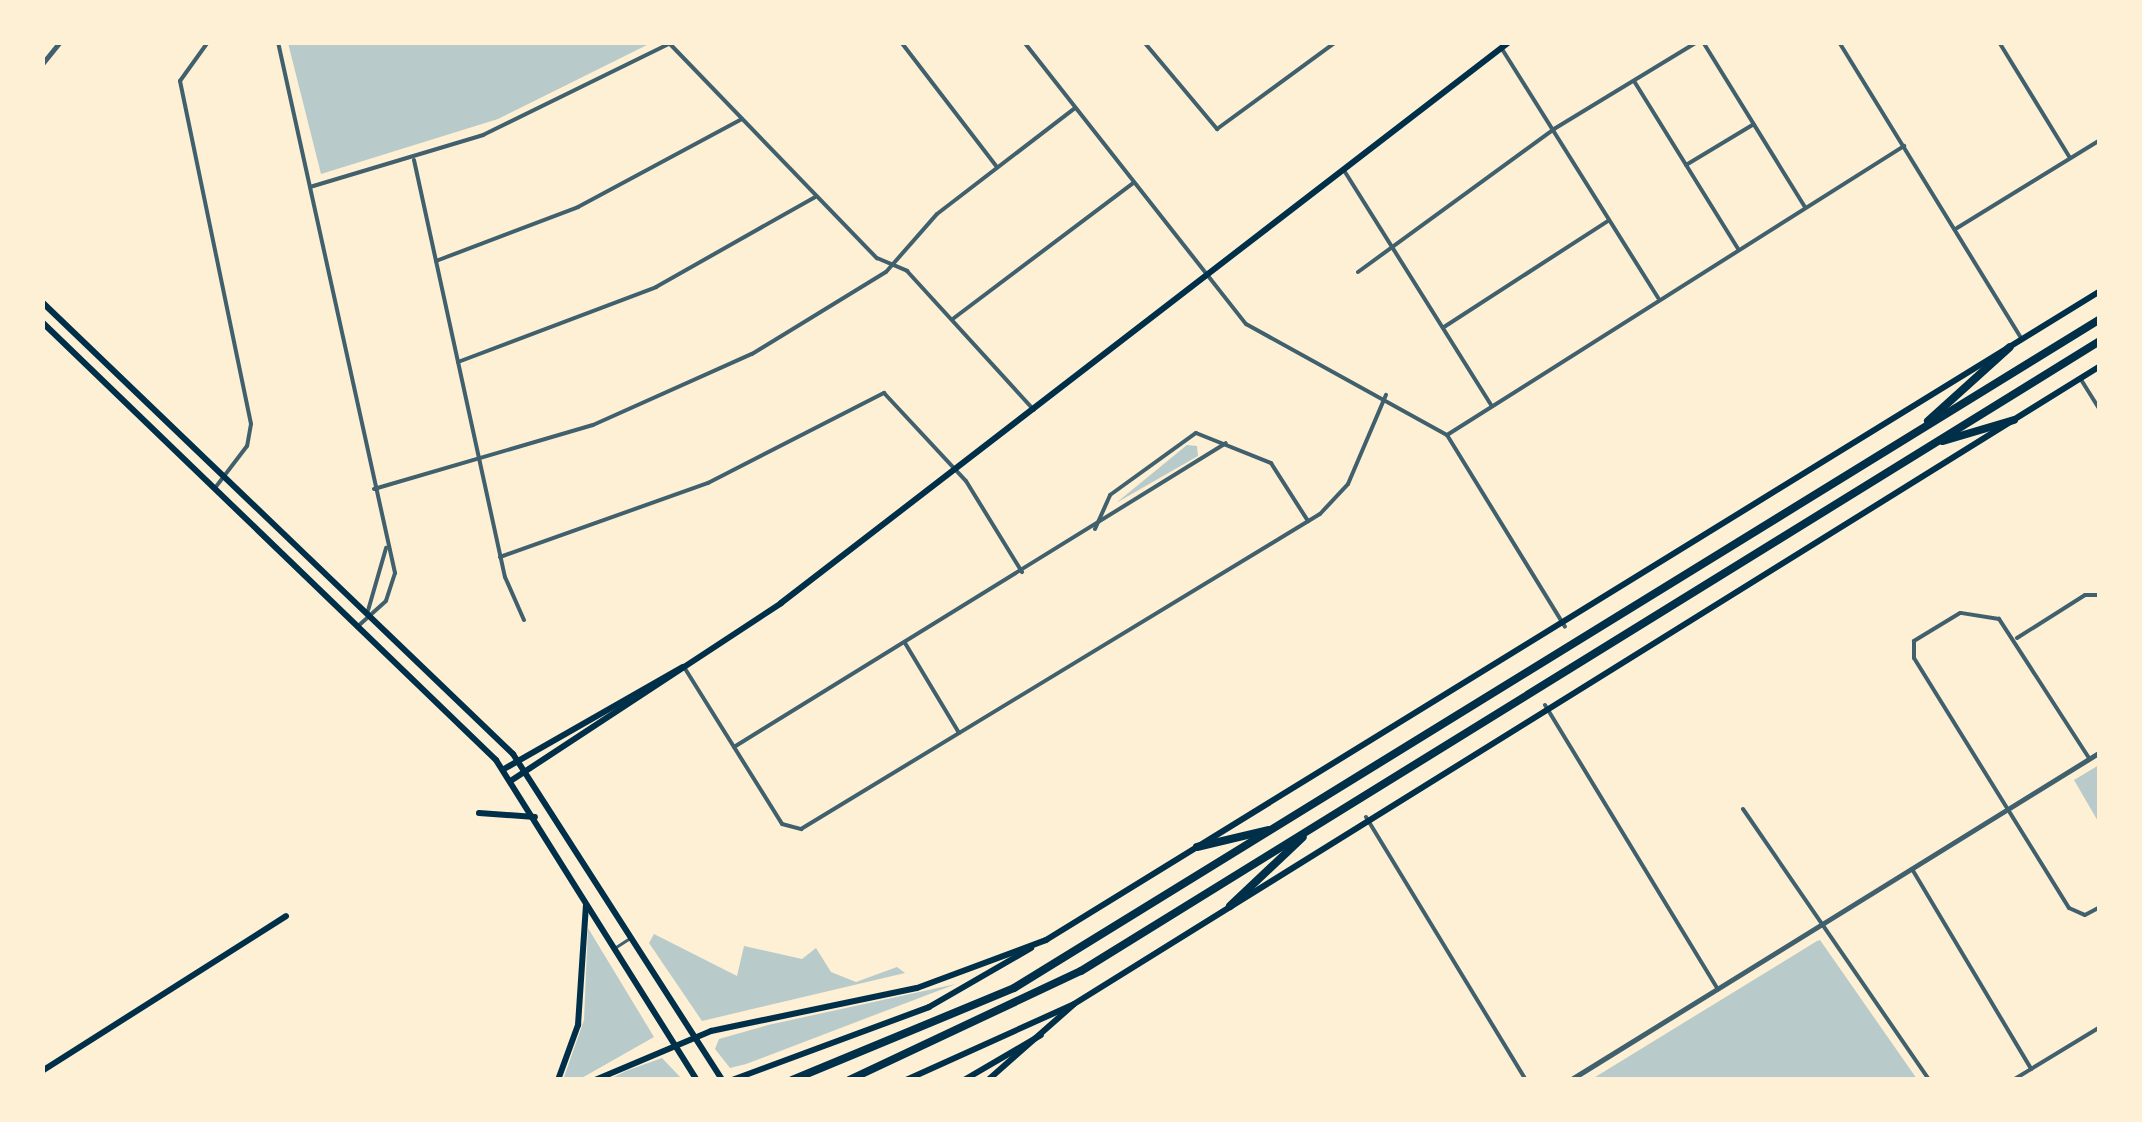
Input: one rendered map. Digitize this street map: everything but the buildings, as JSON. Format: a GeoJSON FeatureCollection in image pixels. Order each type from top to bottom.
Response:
{"type":"FeatureCollection","features":[{"type":"Feature","properties":{"kind":"highway"},"geometry":{"type":"LineString","coordinates":[[792,1080],[1014,988],[2100,318]]}},
{"type":"Feature","properties":{"kind":"highway"},"geometry":{"type":"LineString","coordinates":[[849,1080],[1026,1002],[2100,340]]}},
{"type":"Feature","properties":{"kind":"highway"},"geometry":{"type":"LineString","coordinates":[[1918,431],[2010,346]]}},
{"type":"Feature","properties":{"kind":"highway"},"geometry":{"type":"LineString","coordinates":[[1929,446],[2014,420]]}},
{"type":"Feature","properties":{"kind":"highway"},"geometry":{"type":"LineString","coordinates":[[1197,847],[1278,827]]}},
{"type":"Feature","properties":{"kind":"highway"},"geometry":{"type":"LineString","coordinates":[[1230,906],[1313,827]]}},
{"type":"Feature","properties":{"kind":"main road"},"geometry":{"type":"LineString","coordinates":[[512,780],[684,667],[957,468],[1506,46]]}},
{"type":"Feature","properties":{"kind":"main road"},"geometry":{"type":"LineString","coordinates":[[732,1080],[914,1014],[1564,627],[2100,292]]}},
{"type":"Feature","properties":{"kind":"main road"},"geometry":{"type":"LineString","coordinates":[[42,302],[222,480],[518,761],[722,1080]]}},
{"type":"Feature","properties":{"kind":"main road"},"geometry":{"type":"LineString","coordinates":[[42,322],[504,770],[696,1080]]}},
{"type":"Feature","properties":{"kind":"main road"},"geometry":{"type":"LineString","coordinates":[[906,1080],[1074,1004],[1545,705],[2100,366]]}},
{"type":"Feature","properties":{"kind":"main road"},"geometry":{"type":"LineString","coordinates":[[504,770],[684,667]]}},
{"type":"Feature","properties":{"kind":"main road"},"geometry":{"type":"LineString","coordinates":[[479,814],[536,817]]}},
{"type":"Feature","properties":{"kind":"main road"},"geometry":{"type":"LineString","coordinates":[[558,1080],[578,1025],[587,904]]}},
{"type":"Feature","properties":{"kind":"main road"},"geometry":{"type":"LineString","coordinates":[[42,1071],[286,916]]}},
{"type":"Feature","properties":{"kind":"main road"},"geometry":{"type":"LineString","coordinates":[[595,1080],[695,1038],[912,990],[1032,946]]}},
{"type":"Feature","properties":{"kind":"main road"},"geometry":{"type":"LineString","coordinates":[[988,1080],[1050,1031],[1074,1004]]}},
{"type":"Feature","properties":{"kind":"main road"},"geometry":{"type":"LineString","coordinates":[[964,1080],[1050,1031]]}},
{"type":"Feature","properties":{"kind":"street"},"geometry":{"type":"LineString","coordinates":[[42,64],[60,42]]}},
{"type":"Feature","properties":{"kind":"street"},"geometry":{"type":"LineString","coordinates":[[208,42],[180,81],[251,424],[213,490]]}},
{"type":"Feature","properties":{"kind":"street"},"geometry":{"type":"LineString","coordinates":[[278,42],[392,590],[357,626]]}},
{"type":"Feature","properties":{"kind":"street"},"geometry":{"type":"LineString","coordinates":[[901,42],[997,167]]}},
{"type":"Feature","properties":{"kind":"street"},"geometry":{"type":"LineString","coordinates":[[1024,42],[1205,279],[1264,338],[1386,395],[1448,435],[1564,627]]}},
{"type":"Feature","properties":{"kind":"street"},"geometry":{"type":"LineString","coordinates":[[1155,42],[1146,45],[1217,130],[1336,42]]}},
{"type":"Feature","properties":{"kind":"street"},"geometry":{"type":"LineString","coordinates":[[1358,272],[1394,250],[1554,129],[1700,42],[1805,207]]}},
{"type":"Feature","properties":{"kind":"street"},"geometry":{"type":"LineString","coordinates":[[1838,42],[1958,228],[2022,339]]}},
{"type":"Feature","properties":{"kind":"street"},"geometry":{"type":"LineString","coordinates":[[2000,42],[2070,158]]}},
{"type":"Feature","properties":{"kind":"street"},"geometry":{"type":"LineString","coordinates":[[310,188],[414,160],[567,99],[671,43],[878,258],[895,264],[954,318],[1034,410]]}},
{"type":"Feature","properties":{"kind":"street"},"geometry":{"type":"LineString","coordinates":[[1506,46],[1658,298]]}},
{"type":"Feature","properties":{"kind":"street"},"geometry":{"type":"LineString","coordinates":[[1634,81],[1738,249]]}},
{"type":"Feature","properties":{"kind":"street"},"geometry":{"type":"LineString","coordinates":[[374,490],[481,464],[708,376],[895,264],[937,214],[1074,108]]}},
{"type":"Feature","properties":{"kind":"street"},"geometry":{"type":"LineString","coordinates":[[436,260],[578,207],[742,119]]}},
{"type":"Feature","properties":{"kind":"street"},"geometry":{"type":"LineString","coordinates":[[1686,166],[1754,124]]}},
{"type":"Feature","properties":{"kind":"street"},"geometry":{"type":"LineString","coordinates":[[1958,228],[2100,140]]}},
{"type":"Feature","properties":{"kind":"street"},"geometry":{"type":"LineString","coordinates":[[1448,435],[1658,298],[1904,146]]}},
{"type":"Feature","properties":{"kind":"street"},"geometry":{"type":"LineString","coordinates":[[414,160],[500,557],[524,620]]}},
{"type":"Feature","properties":{"kind":"street"},"geometry":{"type":"LineString","coordinates":[[1344,172],[1491,406]]}},
{"type":"Feature","properties":{"kind":"street"},"geometry":{"type":"LineString","coordinates":[[954,318],[1132,184]]}},
{"type":"Feature","properties":{"kind":"street"},"geometry":{"type":"LineString","coordinates":[[458,362],[656,287],[817,196]]}},
{"type":"Feature","properties":{"kind":"street"},"geometry":{"type":"LineString","coordinates":[[1444,327],[1610,220]]}},
{"type":"Feature","properties":{"kind":"street"},"geometry":{"type":"LineString","coordinates":[[2080,378],[2100,410]]}},
{"type":"Feature","properties":{"kind":"street"},"geometry":{"type":"LineString","coordinates":[[500,557],[708,483],[884,393],[957,468],[1022,572]]}},
{"type":"Feature","properties":{"kind":"street"},"geometry":{"type":"LineString","coordinates":[[684,667],[734,747],[795,830],[1308,521],[1348,484],[1386,395]]}},
{"type":"Feature","properties":{"kind":"street"},"geometry":{"type":"LineString","coordinates":[[1094,529],[1110,495],[1182,439],[1196,433],[1271,463],[1308,521]]}},
{"type":"Feature","properties":{"kind":"street"},"geometry":{"type":"LineString","coordinates":[[734,747],[1094,529],[1226,443]]}},
{"type":"Feature","properties":{"kind":"street"},"geometry":{"type":"LineString","coordinates":[[366,617],[386,548]]}},
{"type":"Feature","properties":{"kind":"street"},"geometry":{"type":"LineString","coordinates":[[2016,638],[2084,595],[2100,595]]}},
{"type":"Feature","properties":{"kind":"street"},"geometry":{"type":"LineString","coordinates":[[2089,758],[2016,638],[1992,615],[1960,613],[1914,641],[1914,658],[2069,908],[2084,915],[2100,907]]}},
{"type":"Feature","properties":{"kind":"street"},"geometry":{"type":"LineString","coordinates":[[905,643],[960,733]]}},
{"type":"Feature","properties":{"kind":"street"},"geometry":{"type":"LineString","coordinates":[[1545,705],[1718,990]]}},
{"type":"Feature","properties":{"kind":"street"},"geometry":{"type":"LineString","coordinates":[[1570,1080],[2100,752]]}},
{"type":"Feature","properties":{"kind":"street"},"geometry":{"type":"LineString","coordinates":[[1743,809],[1929,1080]]}},
{"type":"Feature","properties":{"kind":"street"},"geometry":{"type":"LineString","coordinates":[[1366,817],[1526,1080]]}},
{"type":"Feature","properties":{"kind":"street"},"geometry":{"type":"LineString","coordinates":[[1912,869],[2031,1069]]}},
{"type":"Feature","properties":{"kind":"street"},"geometry":{"type":"LineString","coordinates":[[2012,1080],[2100,1027]]}},
{"type":"Feature","properties":{"kind":"lane"},"geometry":{"type":"LineString","coordinates":[[614,948],[632,937]]}},
{"type":"Feature","properties":{"kind":"shaded area"},"geometry":{"type":"Polygon","coordinates":[[[288,42],[651,43],[498,119],[321,174],[288,42]]]}},
{"type":"Feature","properties":{"kind":"shaded area"},"geometry":{"type":"Polygon","coordinates":[[[1187,445],[1197,446],[1198,456],[1116,503],[1187,445]]]}},
{"type":"Feature","properties":{"kind":"shaded area"},"geometry":{"type":"Polygon","coordinates":[[[2099,765],[2099,823],[2074,780],[2099,765]]]}},
{"type":"Feature","properties":{"kind":"shaded area"},"geometry":{"type":"Polygon","coordinates":[[[588,928],[654,1037],[580,1079],[563,1080],[584,1020],[588,928]]]}},
{"type":"Feature","properties":{"kind":"shaded area"},"geometry":{"type":"Polygon","coordinates":[[[654,934],[737,976],[744,946],[802,959],[816,948],[831,972],[856,982],[897,967],[905,973],[702,1021],[649,943],[654,934]]]}},
{"type":"Feature","properties":{"kind":"shaded area"},"geometry":{"type":"Polygon","coordinates":[[[1820,940],[1917,1079],[1592,1079],[1817,941],[1820,940]]]}},
{"type":"Feature","properties":{"kind":"shaded area"},"geometry":{"type":"Polygon","coordinates":[[[956,984],[746,1064],[730,1068],[715,1049],[719,1039],[768,1025],[956,984]]]}},
{"type":"Feature","properties":{"kind":"shaded area"},"geometry":{"type":"Polygon","coordinates":[[[662,1058],[682,1079],[610,1079],[626,1071],[662,1058]]]}}]}
